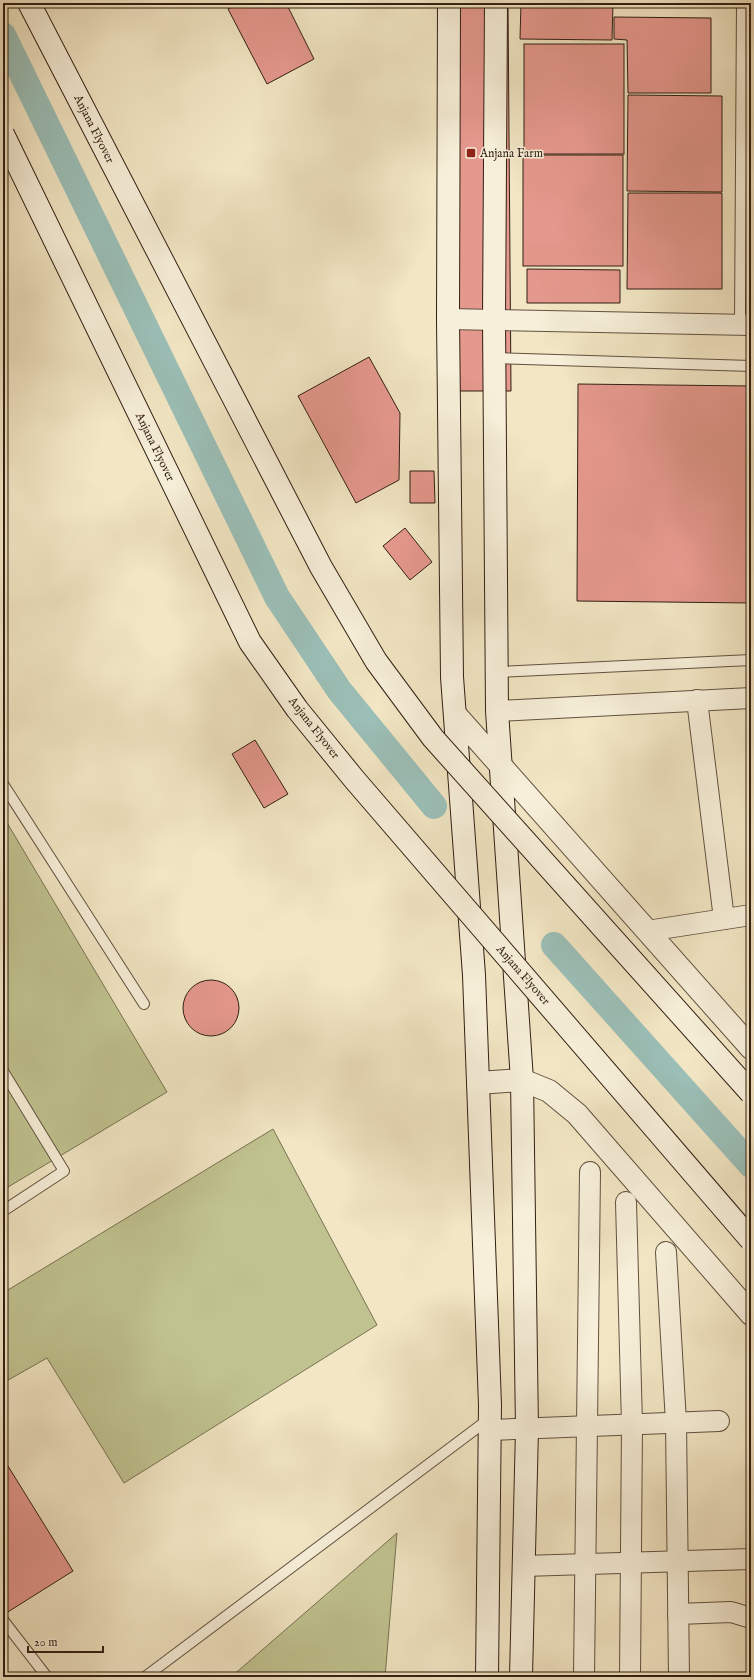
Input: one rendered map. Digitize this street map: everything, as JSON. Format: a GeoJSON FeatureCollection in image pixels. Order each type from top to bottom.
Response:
{"type":"FeatureCollection","features":[{"type":"Feature","properties":{"kind":"main road","name":"Anjana Flyover"},"geometry":{"type":"LineString","coordinates":[[29,3],[321,567],[376,661],[433,738],[751,1093]]}},
{"type":"Feature","properties":{"kind":"main road"},"geometry":{"type":"LineString","coordinates":[[449,3],[448,319],[452,677],[474,975],[490,1424],[487,1677]]}},
{"type":"Feature","properties":{"kind":"main road"},"geometry":{"type":"LineString","coordinates":[[496,3],[494,358],[497,711],[522,1080],[527,1429],[520,1677]]}},
{"type":"Feature","properties":{"kind":"main road","name":"Anjana Flyover"},"geometry":{"type":"LineString","coordinates":[[3,134],[250,642],[297,709],[354,779],[751,1240]]}},
{"type":"Feature","properties":{"kind":"main road"},"geometry":{"type":"LineString","coordinates":[[455,714],[501,764],[552,825],[751,1048]]}},
{"type":"Feature","properties":{"kind":"main road"},"geometry":{"type":"LineString","coordinates":[[478,1083],[522,1080],[549,1091],[577,1114],[751,1314]]}},
{"type":"Feature","properties":{"kind":"street"},"geometry":{"type":"LineString","coordinates":[[448,319],[746,325]]}},
{"type":"Feature","properties":{"kind":"street"},"geometry":{"type":"LineString","coordinates":[[497,711],[751,698]]}},
{"type":"Feature","properties":{"kind":"street"},"geometry":{"type":"LineString","coordinates":[[697,700],[724,919]]}},
{"type":"Feature","properties":{"kind":"street"},"geometry":{"type":"LineString","coordinates":[[647,931],[751,915]]}},
{"type":"Feature","properties":{"kind":"street"},"geometry":{"type":"LineString","coordinates":[[584,1677],[587,1564],[590,1172]]}},
{"type":"Feature","properties":{"kind":"street"},"geometry":{"type":"LineString","coordinates":[[626,1202],[632,1424],[630,1677]]}},
{"type":"Feature","properties":{"kind":"street"},"geometry":{"type":"LineString","coordinates":[[666,1252],[676,1422],[679,1677]]}},
{"type":"Feature","properties":{"kind":"street"},"geometry":{"type":"LineString","coordinates":[[490,1424],[527,1429],[719,1421]]}},
{"type":"Feature","properties":{"kind":"street"},"geometry":{"type":"LineString","coordinates":[[523,1566],[751,1559]]}},
{"type":"Feature","properties":{"kind":"street"},"geometry":{"type":"LineString","coordinates":[[678,1614],[731,1612],[751,1618]]}},
{"type":"Feature","properties":{"kind":"lane"},"geometry":{"type":"LineString","coordinates":[[742,3],[746,21],[746,325]]}},
{"type":"Feature","properties":{"kind":"lane"},"geometry":{"type":"LineString","coordinates":[[494,358],[751,366]]}},
{"type":"Feature","properties":{"kind":"lane"},"geometry":{"type":"LineString","coordinates":[[497,672],[751,660]]}},
{"type":"Feature","properties":{"kind":"lane"},"geometry":{"type":"LineString","coordinates":[[4,790],[144,1004]]}},
{"type":"Feature","properties":{"kind":"lane"},"geometry":{"type":"LineString","coordinates":[[3,1071],[64,1171],[3,1211]]}},
{"type":"Feature","properties":{"kind":"lane"},"geometry":{"type":"LineString","coordinates":[[145,1677],[490,1424]]}},
{"type":"Feature","properties":{"kind":"lane"},"geometry":{"type":"LineString","coordinates":[[3,1620],[47,1677]]}},
{"type":"Feature","properties":{"kind":"green space"},"geometry":{"type":"Polygon","coordinates":[[[3,816],[167,1092],[3,1190],[3,816]]]}},
{"type":"Feature","properties":{"kind":"green space"},"geometry":{"type":"Polygon","coordinates":[[[273,1129],[377,1325],[124,1483],[47,1358],[3,1383],[3,1293],[273,1129]]]}},
{"type":"Feature","properties":{"kind":"green space"},"geometry":{"type":"Polygon","coordinates":[[[397,1533],[385,1677],[231,1677],[397,1533]]]}},
{"type":"Feature","properties":{"kind":"building"},"geometry":{"type":"Polygon","coordinates":[[[240,3],[286,3],[314,59],[267,84],[228,9],[240,3]]]}},
{"type":"Feature","properties":{"kind":"building"},"geometry":{"type":"Polygon","coordinates":[[[438,3],[508,3],[511,391],[441,391],[438,3]]]}},
{"type":"Feature","properties":{"kind":"building"},"geometry":{"type":"Polygon","coordinates":[[[521,3],[613,3],[612,40],[520,39],[521,3]]]}},
{"type":"Feature","properties":{"kind":"building"},"geometry":{"type":"Polygon","coordinates":[[[614,17],[711,18],[711,93],[628,93],[627,40],[614,39],[614,17]]]}},
{"type":"Feature","properties":{"kind":"building"},"geometry":{"type":"Polygon","coordinates":[[[524,44],[624,44],[624,154],[524,154],[524,44]]]}},
{"type":"Feature","properties":{"kind":"building"},"geometry":{"type":"Polygon","coordinates":[[[628,95],[722,96],[722,192],[627,191],[628,95]]]}},
{"type":"Feature","properties":{"kind":"building"},"geometry":{"type":"Polygon","coordinates":[[[523,155],[623,155],[623,266],[523,266],[523,155]]]}},
{"type":"Feature","properties":{"kind":"building"},"geometry":{"type":"Polygon","coordinates":[[[628,193],[722,193],[722,289],[627,289],[628,193]]]}},
{"type":"Feature","properties":{"kind":"building"},"geometry":{"type":"Polygon","coordinates":[[[527,269],[620,270],[620,303],[527,303],[527,269]]]}},
{"type":"Feature","properties":{"kind":"building"},"geometry":{"type":"Polygon","coordinates":[[[369,357],[400,413],[399,480],[356,503],[298,396],[369,357]]]}},
{"type":"Feature","properties":{"kind":"building"},"geometry":{"type":"Polygon","coordinates":[[[578,384],[751,386],[751,603],[577,601],[578,384]]]}},
{"type":"Feature","properties":{"kind":"building"},"geometry":{"type":"Polygon","coordinates":[[[410,471],[434,471],[435,503],[410,503],[410,471]]]}},
{"type":"Feature","properties":{"kind":"building"},"geometry":{"type":"Polygon","coordinates":[[[405,528],[432,562],[410,580],[383,546],[405,528]]]}},
{"type":"Feature","properties":{"kind":"building"},"geometry":{"type":"Polygon","coordinates":[[[255,740],[288,794],[264,808],[232,754],[255,740]]]}},
{"type":"Feature","properties":{"kind":"building"},"geometry":{"type":"Polygon","coordinates":[[[206,980],[216,980],[231,988],[237,997],[239,1008],[237,1019],[231,1028],[216,1036],[206,1036],[195,1031],[188,1024],[183,1013],[183,1003],[188,992],[195,985],[206,980]]]}},
{"type":"Feature","properties":{"kind":"building"},"geometry":{"type":"Polygon","coordinates":[[[3,1458],[73,1571],[3,1615],[3,1458]]]}},
{"type":"Feature","properties":{"kind":"waterway"},"geometry":{"type":"LineString","coordinates":[[3,35],[277,597],[339,690],[434,806]]}},
{"type":"Feature","properties":{"kind":"waterway"},"geometry":{"type":"LineString","coordinates":[[554,945],[751,1165]]}},
{"type":"Feature","properties":{"kind":"place","name":"Anjana Farm"},"geometry":{"type":"Point","coordinates":[471,153]}}]}
